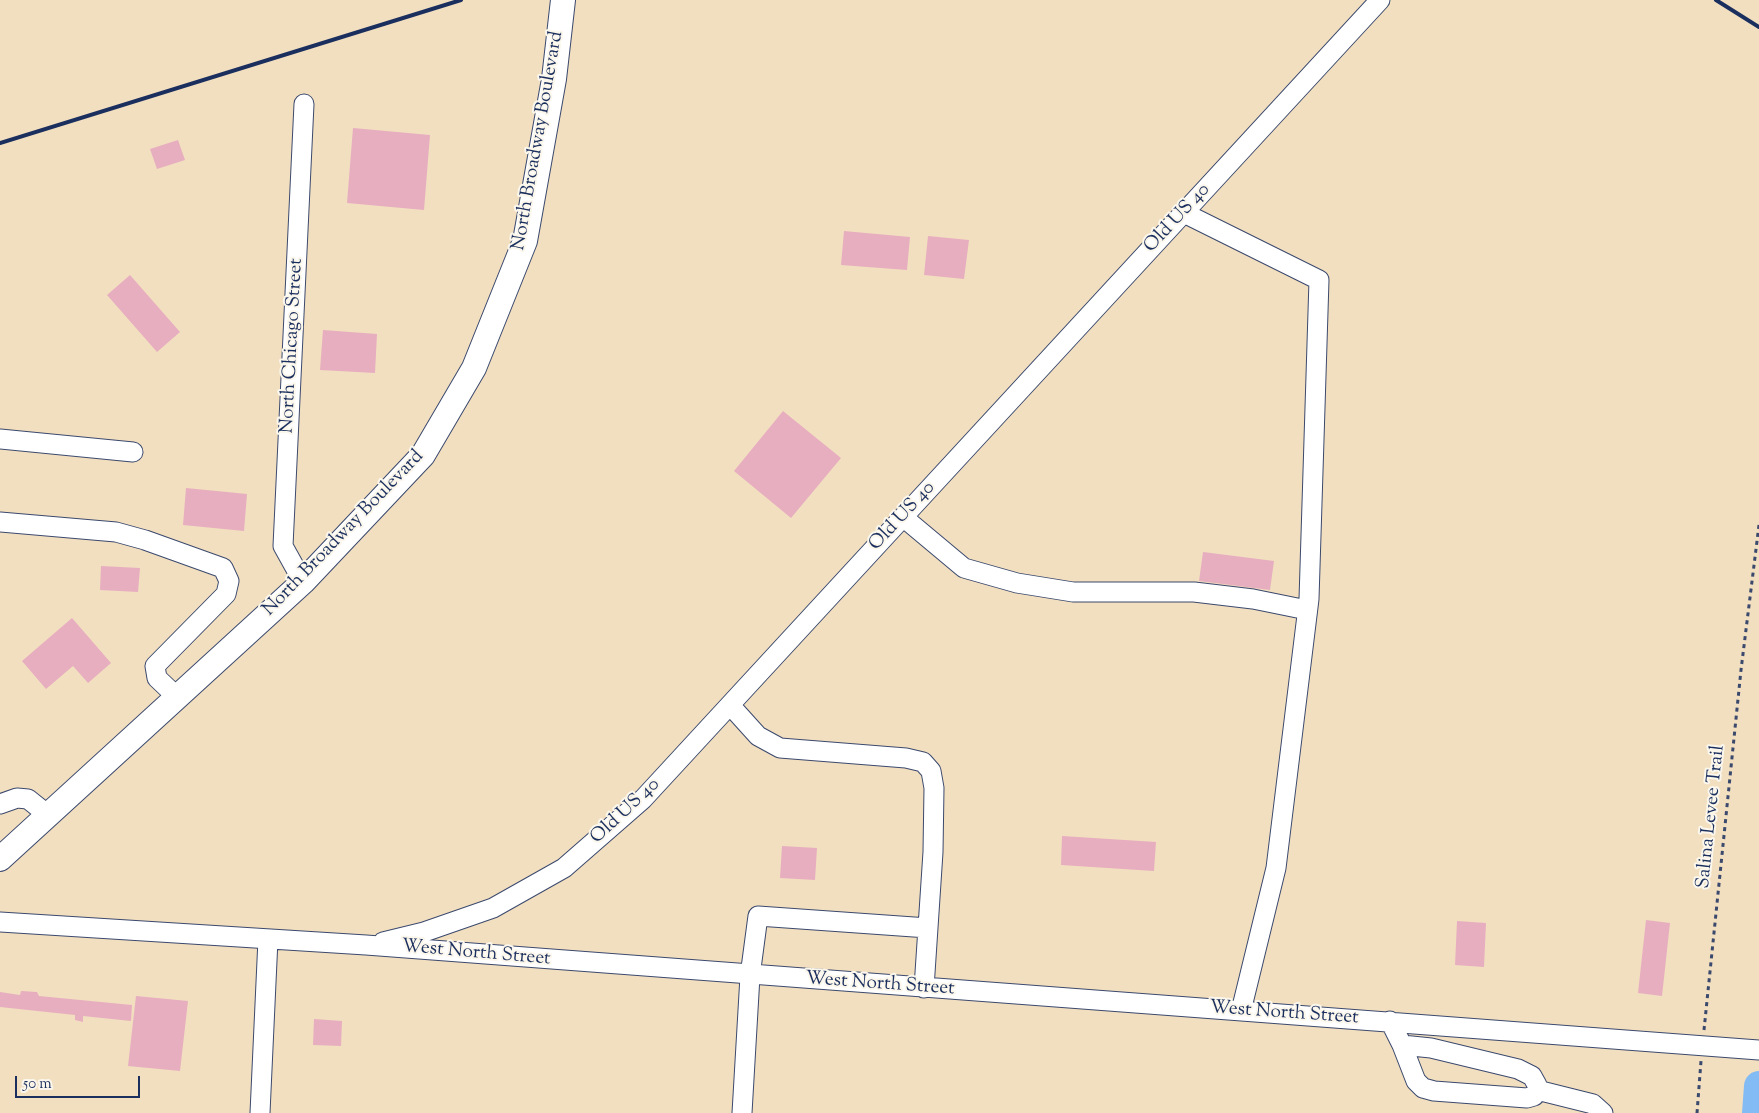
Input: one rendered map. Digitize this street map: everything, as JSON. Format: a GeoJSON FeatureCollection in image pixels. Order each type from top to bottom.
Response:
{"type":"FeatureCollection","features":[{"type":"Feature","properties":{"kind":"main road","name":"North Broadway Boulevard"},"geometry":{"type":"LineString","coordinates":[[0,859],[303,582],[423,455],[474,368],[525,241],[554,79],[563,0]]}},
{"type":"Feature","properties":{"kind":"street","name":"Old US 40"},"geometry":{"type":"LineString","coordinates":[[366,945],[424,932],[493,908],[564,868],[643,799],[1380,0]]}},
{"type":"Feature","properties":{"kind":"street","name":"North Chicago Street"},"geometry":{"type":"LineString","coordinates":[[303,582],[283,546],[304,104]]}},
{"type":"Feature","properties":{"kind":"street"},"geometry":{"type":"LineString","coordinates":[[1184,213],[1319,280],[1308,610],[1276,868],[1241,1011]]}},
{"type":"Feature","properties":{"kind":"street"},"geometry":{"type":"LineString","coordinates":[[0,439],[133,452]]}},
{"type":"Feature","properties":{"kind":"street"},"geometry":{"type":"LineString","coordinates":[[903,517],[964,568],[1017,583],[1073,592],[1194,592],[1253,599],[1308,610]]}},
{"type":"Feature","properties":{"kind":"street"},"geometry":{"type":"LineString","coordinates":[[1,524],[116,532],[145,540],[224,568],[229,581],[226,594],[155,666],[157,678],[177,697]]}},
{"type":"Feature","properties":{"kind":"street"},"geometry":{"type":"LineString","coordinates":[[730,705],[758,736],[780,748],[906,758],[922,762],[931,772],[934,788],[924,988]]}},
{"type":"Feature","properties":{"kind":"street"},"geometry":{"type":"LineString","coordinates":[[0,804],[16,798],[28,799],[48,814]]}},
{"type":"Feature","properties":{"kind":"street"},"geometry":{"type":"LineString","coordinates":[[742,1113],[750,976],[758,916],[928,928]]}},
{"type":"Feature","properties":{"kind":"street","name":"West North Street"},"geometry":{"type":"LineString","coordinates":[[0,922],[366,945],[750,976],[1750,1050]]}},
{"type":"Feature","properties":{"kind":"street"},"geometry":{"type":"LineString","coordinates":[[260,1113],[268,939]]}},
{"type":"Feature","properties":{"kind":"street"},"geometry":{"type":"LineString","coordinates":[[1390,1022],[1402,1045],[1416,1081],[1423,1088],[1434,1091],[1527,1098],[1534,1096],[1537,1090],[1537,1085],[1532,1076],[1518,1069],[1431,1048],[1402,1045]]}},
{"type":"Feature","properties":{"kind":"street"},"geometry":{"type":"LineString","coordinates":[[1537,1090],[1593,1104],[1603,1113]]}},
{"type":"Feature","properties":{"kind":"path","name":"Salina Levee Trail"},"geometry":{"type":"LineString","coordinates":[[1697,1113],[1741,670],[1759,525]]}},
{"type":"Feature","properties":{"kind":"building"},"geometry":{"type":"Polygon","coordinates":[[[353,128],[430,135],[424,210],[347,203],[353,128]]]}},
{"type":"Feature","properties":{"kind":"building"},"geometry":{"type":"Polygon","coordinates":[[[178,140],[185,160],[157,169],[150,149],[178,140]]]}},
{"type":"Feature","properties":{"kind":"building"},"geometry":{"type":"Polygon","coordinates":[[[844,231],[910,237],[907,270],[841,265],[844,231]]]}},
{"type":"Feature","properties":{"kind":"building"},"geometry":{"type":"Polygon","coordinates":[[[928,236],[969,240],[964,279],[924,275],[928,236]]]}},
{"type":"Feature","properties":{"kind":"building"},"geometry":{"type":"Polygon","coordinates":[[[130,275],[180,332],[157,352],[107,295],[130,275]]]}},
{"type":"Feature","properties":{"kind":"building"},"geometry":{"type":"Polygon","coordinates":[[[323,330],[377,334],[375,373],[320,370],[323,330]]]}},
{"type":"Feature","properties":{"kind":"building"},"geometry":{"type":"Polygon","coordinates":[[[783,411],[841,458],[791,518],[734,471],[783,411]]]}},
{"type":"Feature","properties":{"kind":"building"},"geometry":{"type":"Polygon","coordinates":[[[186,488],[247,494],[244,531],[183,525],[186,488]]]}},
{"type":"Feature","properties":{"kind":"building"},"geometry":{"type":"Polygon","coordinates":[[[1203,552],[1274,561],[1270,590],[1199,581],[1203,552]]]}},
{"type":"Feature","properties":{"kind":"building"},"geometry":{"type":"Polygon","coordinates":[[[101,566],[140,568],[138,592],[100,590],[101,566]]]}},
{"type":"Feature","properties":{"kind":"building"},"geometry":{"type":"Polygon","coordinates":[[[72,618],[111,663],[88,683],[73,666],[46,689],[22,661],[72,618]]]}},
{"type":"Feature","properties":{"kind":"building"},"geometry":{"type":"Polygon","coordinates":[[[1062,836],[1156,842],[1154,871],[1061,865],[1062,836]]]}},
{"type":"Feature","properties":{"kind":"building"},"geometry":{"type":"Polygon","coordinates":[[[782,846],[817,848],[815,880],[780,878],[782,846]]]}},
{"type":"Feature","properties":{"kind":"building"},"geometry":{"type":"Polygon","coordinates":[[[1646,920],[1670,923],[1662,996],[1638,993],[1646,920]]]}},
{"type":"Feature","properties":{"kind":"building"},"geometry":{"type":"Polygon","coordinates":[[[1457,921],[1486,923],[1484,967],[1455,965],[1457,921]]]}},
{"type":"Feature","properties":{"kind":"building"},"geometry":{"type":"Polygon","coordinates":[[[21,991],[37,992],[39,996],[132,1005],[131,1021],[83,1016],[83,1022],[75,1020],[75,1015],[0,1007],[0,992],[20,995],[21,991]]]}},
{"type":"Feature","properties":{"kind":"building"},"geometry":{"type":"Polygon","coordinates":[[[136,996],[188,1001],[180,1071],[128,1066],[136,996]]]}},
{"type":"Feature","properties":{"kind":"building"},"geometry":{"type":"Polygon","coordinates":[[[314,1019],[342,1021],[341,1046],[313,1045],[314,1019]]]}},
{"type":"Feature","properties":{"kind":"waterway"},"geometry":{"type":"LineString","coordinates":[[1757,1113],[1759,1086]]}},
{"type":"Feature","properties":{"kind":"railway"},"geometry":{"type":"LineString","coordinates":[[0,143],[461,0]]}},
{"type":"Feature","properties":{"kind":"railway"},"geometry":{"type":"LineString","coordinates":[[1716,0],[1759,27]]}}]}
